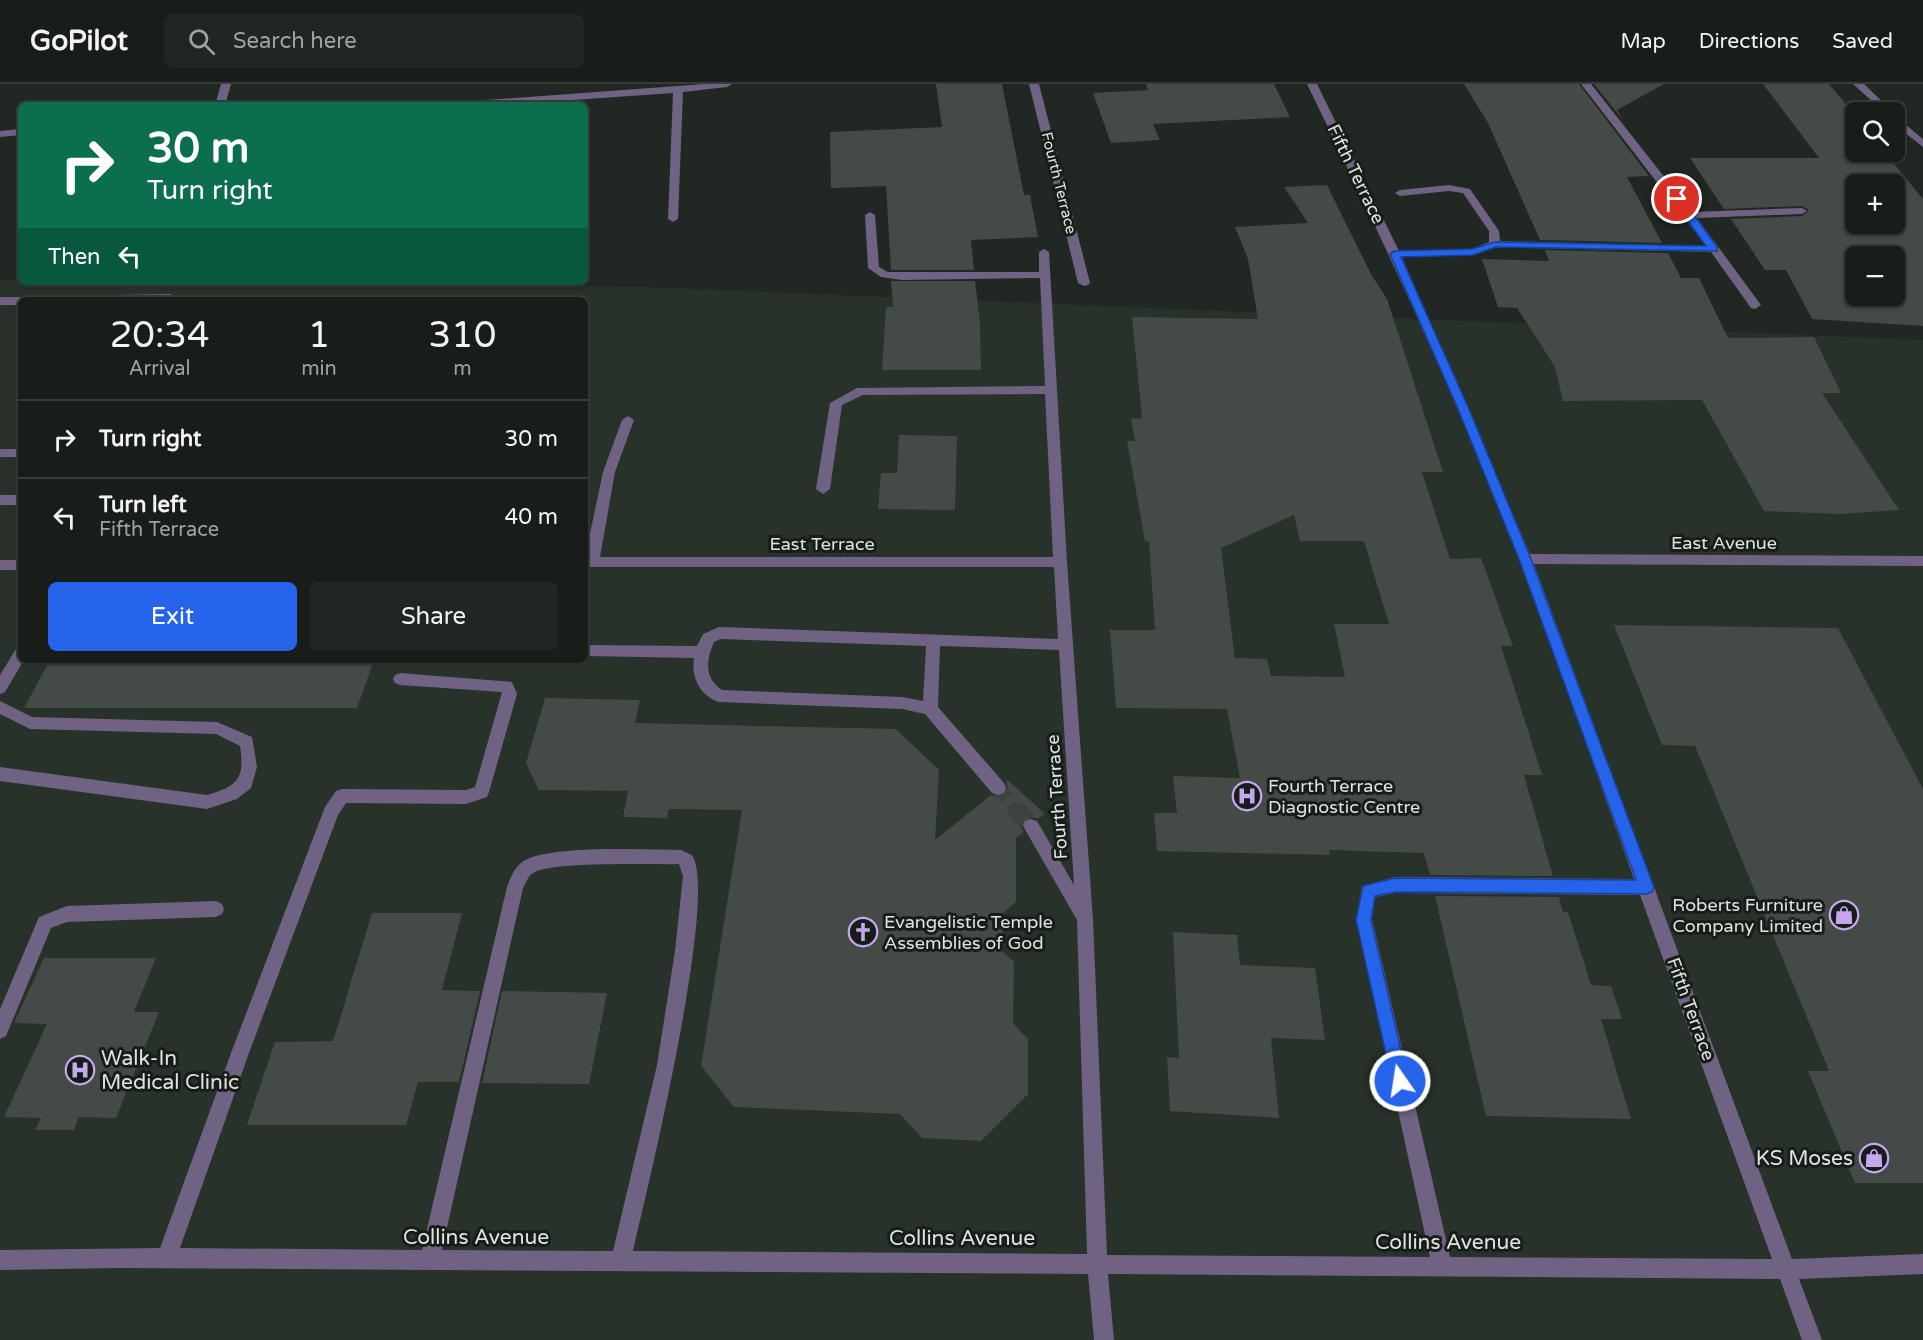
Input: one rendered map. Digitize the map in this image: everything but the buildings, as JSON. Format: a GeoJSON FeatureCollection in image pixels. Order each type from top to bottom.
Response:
{"type":"FeatureCollection","features":[{"type":"Feature","properties":{"kind":"street"},"geometry":{"type":"LineString","coordinates":[[221,102],[226,84]]}},
{"type":"Feature","properties":{"kind":"street"},"geometry":{"type":"LineString","coordinates":[[504,102],[678,90],[727,84]]}},
{"type":"Feature","properties":{"kind":"street","name":"Fourth Terrace"},"geometry":{"type":"LineString","coordinates":[[1034,84],[1084,283]]}},
{"type":"Feature","properties":{"kind":"street","name":"Fifth Terrace"},"geometry":{"type":"LineString","coordinates":[[1312,84],[1395,254],[1525,559],[1812,1340]]}},
{"type":"Feature","properties":{"kind":"street"},"geometry":{"type":"LineString","coordinates":[[1586,84],[1689,215],[1755,305]]}},
{"type":"Feature","properties":{"kind":"street"},"geometry":{"type":"LineString","coordinates":[[1858,84],[1878,102]]}},
{"type":"Feature","properties":{"kind":"street"},"geometry":{"type":"LineString","coordinates":[[673,219],[678,90]]}},
{"type":"Feature","properties":{"kind":"street"},"geometry":{"type":"LineString","coordinates":[[1905,128],[1923,144]]}},
{"type":"Feature","properties":{"kind":"street"},"geometry":{"type":"LineString","coordinates":[[0,134],[18,132]]}},
{"type":"Feature","properties":{"kind":"street"},"geometry":{"type":"LineString","coordinates":[[1400,193],[1449,188],[1466,191],[1494,231],[1495,244]]}},
{"type":"Feature","properties":{"kind":"street"},"geometry":{"type":"LineString","coordinates":[[1689,215],[1803,211]]}},
{"type":"Feature","properties":{"kind":"street"},"geometry":{"type":"LineString","coordinates":[[870,215],[874,268],[885,275],[902,277],[1045,275]]}},
{"type":"Feature","properties":{"kind":"street"},"geometry":{"type":"LineString","coordinates":[[1395,254],[1473,252],[1495,244],[1714,249]]}},
{"type":"Feature","properties":{"kind":"street","name":"Fourth Terrace"},"geometry":{"type":"LineString","coordinates":[[1044,252],[1060,561],[1084,919],[1097,1263],[1104,1340]]}},
{"type":"Feature","properties":{"kind":"street"},"geometry":{"type":"LineString","coordinates":[[0,301],[18,301]]}},
{"type":"Feature","properties":{"kind":"street"},"geometry":{"type":"LineString","coordinates":[[823,489],[836,403],[848,396],[861,391],[874,390],[936,392],[1052,390]]}},
{"type":"Feature","properties":{"kind":"street"},"geometry":{"type":"LineString","coordinates":[[589,562],[609,472],[628,420]]}},
{"type":"Feature","properties":{"kind":"street"},"geometry":{"type":"LineString","coordinates":[[0,453],[18,453]]}},
{"type":"Feature","properties":{"kind":"street"},"geometry":{"type":"LineString","coordinates":[[0,500],[18,500]]}},
{"type":"Feature","properties":{"kind":"street","name":"East Avenue"},"geometry":{"type":"LineString","coordinates":[[1525,559],[1923,561]]}},
{"type":"Feature","properties":{"kind":"street","name":"East Terrace"},"geometry":{"type":"LineString","coordinates":[[589,562],[1060,561]]}},
{"type":"Feature","properties":{"kind":"street"},"geometry":{"type":"LineString","coordinates":[[0,565],[18,565]]}},
{"type":"Feature","properties":{"kind":"street"},"geometry":{"type":"LineString","coordinates":[[998,789],[930,709],[902,703],[719,696],[709,691],[701,680],[702,652],[708,638],[719,633],[1067,645]]}},
{"type":"Feature","properties":{"kind":"street"},"geometry":{"type":"LineString","coordinates":[[930,709],[933,640]]}},
{"type":"Feature","properties":{"kind":"street"},"geometry":{"type":"LineString","coordinates":[[588,651],[702,652]]}},
{"type":"Feature","properties":{"kind":"street"},"geometry":{"type":"LineString","coordinates":[[0,688],[18,658]]}},
{"type":"Feature","properties":{"kind":"street"},"geometry":{"type":"LineString","coordinates":[[166,1259],[331,812],[342,796],[466,797],[481,792],[510,694],[507,686],[400,679]]}},
{"type":"Feature","properties":{"kind":"street"},"geometry":{"type":"LineString","coordinates":[[0,707],[30,723],[217,728],[247,742],[252,767],[247,781],[232,795],[207,802],[0,774]]}},
{"type":"Feature","properties":{"kind":"street"},"geometry":{"type":"LineString","coordinates":[[1031,826],[1084,919]]}},
{"type":"Feature","properties":{"kind":"street"},"geometry":{"type":"LineString","coordinates":[[430,1260],[515,888],[524,870],[532,864],[578,858],[681,857],[687,859],[691,876],[684,951],[666,1065],[621,1261]]}},
{"type":"Feature","properties":{"kind":"street"},"geometry":{"type":"LineString","coordinates":[[1442,1266],[1364,920],[1368,891],[1395,885],[1646,887]]}},
{"type":"Feature","properties":{"kind":"street"},"geometry":{"type":"LineString","coordinates":[[0,1030],[45,923],[67,914],[216,909]]}},
{"type":"Feature","properties":{"kind":"street","name":"Collins Avenue"},"geometry":{"type":"LineString","coordinates":[[0,1260],[1097,1263],[1787,1269],[1923,1264]]}},
{"type":"Feature","properties":{"kind":"shaded area"},"geometry":{"type":"Polygon","coordinates":[[[0,280],[18,280],[18,285],[648,287],[1923,340],[1923,1340],[0,1340],[0,280]]]}},
{"type":"Feature","properties":{"kind":"tunnel"},"geometry":{"type":"LineString","coordinates":[[998,788],[1016,809]]}},
{"type":"Feature","properties":{"kind":"tunnel"},"geometry":{"type":"LineString","coordinates":[[1015,808],[1031,826]]}},
{"type":"Feature","properties":{"kind":"place","name":"Fourth Terrace Diagnostic Centre"},"geometry":{"type":"Point","coordinates":[1247,796]}},
{"type":"Feature","properties":{"kind":"place","name":"Roberts Furniture Company Limited"},"geometry":{"type":"Point","coordinates":[1844,915]}},
{"type":"Feature","properties":{"kind":"place","name":"Evangelistic Temple Assemblies of God"},"geometry":{"type":"Point","coordinates":[863,932]}},
{"type":"Feature","properties":{"kind":"place","name":"Walk-In Medical Clinic"},"geometry":{"type":"Point","coordinates":[80,1070]}},
{"type":"Feature","properties":{"kind":"place","name":"KS Moses"},"geometry":{"type":"Point","coordinates":[1874,1158]}},
{"type":"Feature","properties":{"kind":"route"},"geometry":{"type":"LineString","coordinates":[[1400,1081],[1364,920],[1368,891],[1395,885],[1646,887],[1525,559],[1395,254],[1473,252],[1495,244],[1714,249],[1677,199]]}}]}
